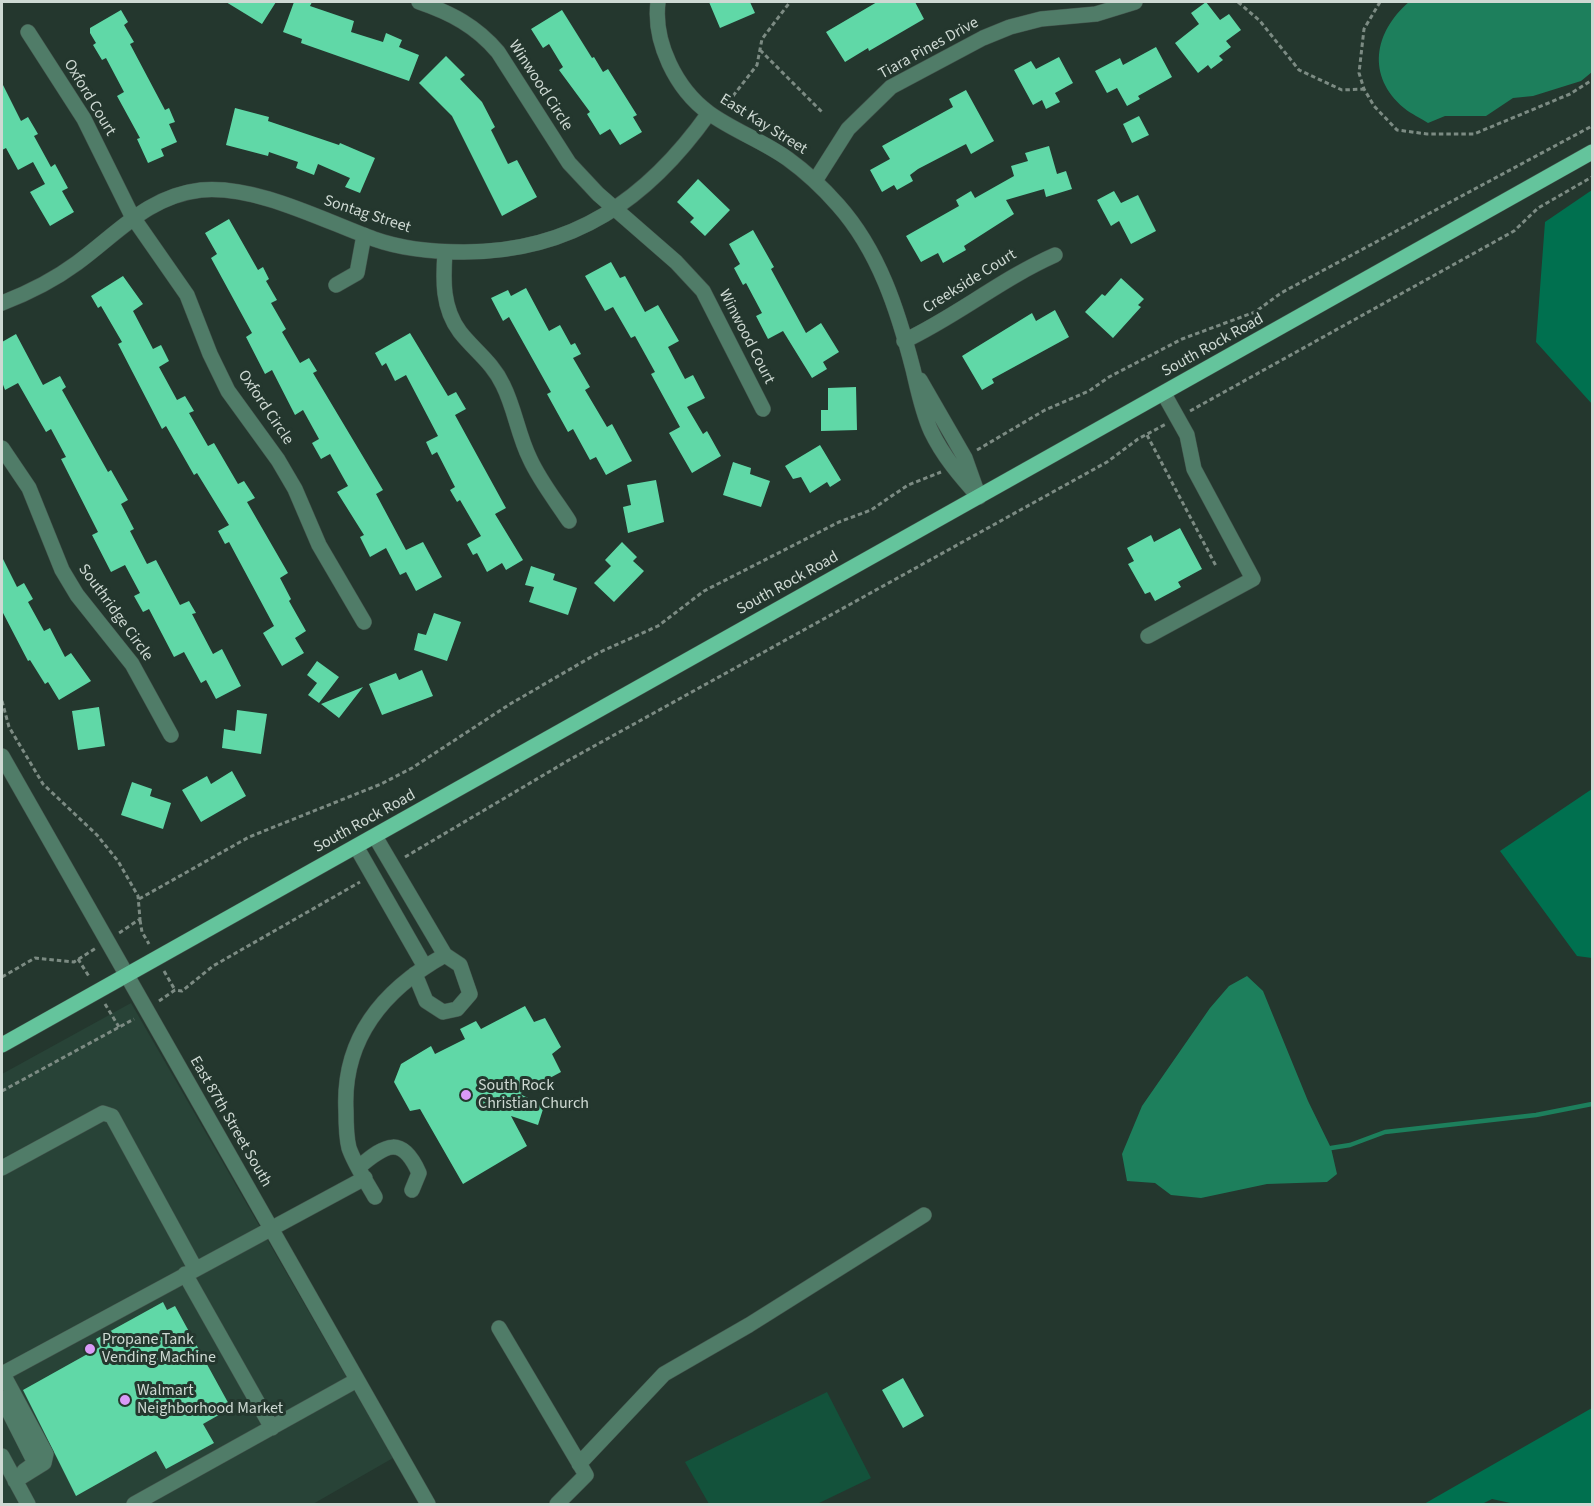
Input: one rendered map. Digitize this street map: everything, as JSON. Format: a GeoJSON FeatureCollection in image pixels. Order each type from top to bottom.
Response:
{"type":"FeatureCollection","features":[{"type":"Feature","properties":{"kind":"main road","name":"South Rock Road"},"geometry":{"type":"LineString","coordinates":[[2,1046],[376,838],[1593,152]]}},
{"type":"Feature","properties":{"kind":"street","name":"Winwood Circle"},"geometry":{"type":"LineString","coordinates":[[419,2],[462,19],[484,36],[498,52],[569,163],[615,209]]}},
{"type":"Feature","properties":{"kind":"street","name":"East Kay Street"},"geometry":{"type":"LineString","coordinates":[[657,2],[658,28],[672,70],[687,92],[709,113],[788,159],[815,181],[838,205],[876,260],[888,287],[912,367],[965,458],[979,497]]}},
{"type":"Feature","properties":{"kind":"street","name":"Tiara Pines Drive"},"geometry":{"type":"LineString","coordinates":[[815,181],[848,129],[891,87],[983,38],[1010,27],[1041,19],[1096,14],[1135,2]]}},
{"type":"Feature","properties":{"kind":"street","name":"Oxford Court"},"geometry":{"type":"LineString","coordinates":[[28,32],[84,119],[132,216]]}},
{"type":"Feature","properties":{"kind":"street","name":"Sontag Street"},"geometry":{"type":"LineString","coordinates":[[2,303],[50,280],[78,262],[132,216],[174,196],[200,190],[226,190],[250,194],[364,235],[413,249],[483,252],[529,245],[585,227],[615,209],[665,169],[709,113]]}},
{"type":"Feature","properties":{"kind":"street","name":"Winwood Court"},"geometry":{"type":"LineString","coordinates":[[615,209],[676,262],[703,291],[763,409]]}},
{"type":"Feature","properties":{"kind":"street","name":"Oxford Circle"},"geometry":{"type":"LineString","coordinates":[[132,216],[187,295],[210,354],[228,391],[278,460],[295,489],[319,545],[364,622]]}},
{"type":"Feature","properties":{"kind":"street"},"geometry":{"type":"LineString","coordinates":[[336,285],[357,273],[364,235]]}},
{"type":"Feature","properties":{"kind":"street"},"geometry":{"type":"LineString","coordinates":[[445,252],[443,280],[451,316],[460,332],[485,357],[500,378],[510,398],[530,460],[569,521]]}},
{"type":"Feature","properties":{"kind":"street","name":"Creekside Court"},"geometry":{"type":"LineString","coordinates":[[904,341],[956,314],[972,300],[1020,270],[1055,255]]}},
{"type":"Feature","properties":{"kind":"street"},"geometry":{"type":"LineString","coordinates":[[1148,636],[1253,579],[1194,469],[1187,435],[1164,394]]}},
{"type":"Feature","properties":{"kind":"street","name":"Southridge Circle"},"geometry":{"type":"LineString","coordinates":[[2,448],[29,488],[62,570],[77,595],[132,664],[171,735]]}},
{"type":"Feature","properties":{"kind":"street","name":"East 87th Street South"},"geometry":{"type":"LineString","coordinates":[[2,756],[428,1504]]}},
{"type":"Feature","properties":{"kind":"street"},"geometry":{"type":"LineString","coordinates":[[357,848],[374,875],[420,970],[426,1001],[442,1012],[457,1009],[470,994],[460,965],[445,955],[376,838]]}},
{"type":"Feature","properties":{"kind":"street"},"geometry":{"type":"LineString","coordinates":[[375,1197],[350,1148],[347,1131],[347,1068],[356,1043],[375,1014],[402,983],[445,955]]}},
{"type":"Feature","properties":{"kind":"street"},"geometry":{"type":"LineString","coordinates":[[2,1168],[103,1113],[112,1116],[272,1428]]}},
{"type":"Feature","properties":{"kind":"street"},"geometry":{"type":"LineString","coordinates":[[15,1479],[37,1469],[44,1463],[46,1454],[2,1374],[269,1228],[362,1172],[378,1150],[397,1147],[410,1153],[419,1173],[412,1190]]}},
{"type":"Feature","properties":{"kind":"street"},"geometry":{"type":"LineString","coordinates":[[579,1464],[664,1374],[924,1215]]}},
{"type":"Feature","properties":{"kind":"street"},"geometry":{"type":"LineString","coordinates":[[499,1328],[586,1475],[557,1504]]}},
{"type":"Feature","properties":{"kind":"street"},"geometry":{"type":"LineString","coordinates":[[134,1504],[357,1380]]}},
{"type":"Feature","properties":{"kind":"street"},"geometry":{"type":"LineString","coordinates":[[2,1398],[35,1463],[15,1479]]}},
{"type":"Feature","properties":{"kind":"street"},"geometry":{"type":"LineString","coordinates":[[2,1456],[28,1504]]}},
{"type":"Feature","properties":{"kind":"path"},"geometry":{"type":"LineString","coordinates":[[733,96],[757,65],[762,39],[790,2]]}},
{"type":"Feature","properties":{"kind":"path"},"geometry":{"type":"LineString","coordinates":[[1238,2],[1260,21],[1299,70],[1342,90],[1354,92],[1364,89]]}},
{"type":"Feature","properties":{"kind":"path"},"geometry":{"type":"LineString","coordinates":[[1380,2],[1370,16],[1362,39],[1359,74],[1364,89],[1374,106],[1397,130],[1427,134],[1474,134],[1570,94],[1593,80]]}},
{"type":"Feature","properties":{"kind":"path"},"geometry":{"type":"LineString","coordinates":[[760,50],[822,112]]}},
{"type":"Feature","properties":{"kind":"path"},"geometry":{"type":"LineString","coordinates":[[979,449],[1045,410],[1089,391],[1109,377],[1162,349],[1255,312],[1281,292],[1593,126]]}},
{"type":"Feature","properties":{"kind":"path"},"geometry":{"type":"LineString","coordinates":[[392,864],[569,760],[1107,462],[1147,435],[1508,234],[1538,208],[1593,177]]}},
{"type":"Feature","properties":{"kind":"path"},"geometry":{"type":"LineString","coordinates":[[1147,435],[1216,566]]}},
{"type":"Feature","properties":{"kind":"path"},"geometry":{"type":"LineString","coordinates":[[139,899],[249,837],[381,784],[412,768],[445,748],[482,720],[519,698],[598,653],[658,626],[704,591],[839,522],[871,510],[908,485],[941,472]]}},
{"type":"Feature","properties":{"kind":"path"},"geometry":{"type":"LineString","coordinates":[[2,701],[9,727],[43,784],[97,835],[118,861],[139,899],[142,932]]}},
{"type":"Feature","properties":{"kind":"path"},"geometry":{"type":"LineString","coordinates":[[175,990],[182,992],[213,966],[374,875]]}},
{"type":"Feature","properties":{"kind":"path"},"geometry":{"type":"LineString","coordinates":[[129,927],[140,920]]}},
{"type":"Feature","properties":{"kind":"path"},"geometry":{"type":"LineString","coordinates":[[2,977],[35,958],[74,962],[90,951]]}},
{"type":"Feature","properties":{"kind":"path"},"geometry":{"type":"LineString","coordinates":[[2,1091],[135,1018]]}},
{"type":"Feature","properties":{"kind":"shaded area"},"geometry":{"type":"Polygon","coordinates":[[[1409,2],[1592,2],[1592,72],[1581,81],[1533,96],[1513,98],[1486,116],[1445,116],[1428,123],[1407,110],[1392,95],[1384,82],[1380,68],[1379,54],[1382,40],[1397,14],[1409,2]]]}},
{"type":"Feature","properties":{"kind":"shaded area"},"geometry":{"type":"Polygon","coordinates":[[[1592,190],[1592,404],[1536,342],[1545,222],[1592,190]]]}},
{"type":"Feature","properties":{"kind":"shaded area"},"geometry":{"type":"Polygon","coordinates":[[[1592,789],[1592,958],[1577,956],[1500,851],[1592,789]]]}},
{"type":"Feature","properties":{"kind":"shaded area"},"geometry":{"type":"Polygon","coordinates":[[[1247,976],[1263,991],[1308,1101],[1331,1148],[1337,1174],[1327,1182],[1267,1184],[1201,1198],[1171,1195],[1155,1183],[1127,1181],[1122,1154],[1142,1106],[1210,1008],[1229,986],[1247,976]]]}},
{"type":"Feature","properties":{"kind":"shaded area"},"geometry":{"type":"Polygon","coordinates":[[[131,1003],[393,1458],[313,1504],[2,1504],[2,1074],[131,1003]]]}},
{"type":"Feature","properties":{"kind":"shaded area"},"geometry":{"type":"Polygon","coordinates":[[[827,1392],[871,1478],[817,1504],[709,1504],[685,1462],[827,1392]]]}},
{"type":"Feature","properties":{"kind":"shaded area"},"geometry":{"type":"Polygon","coordinates":[[[1592,1408],[1592,1504],[1515,1504],[1492,1499],[1482,1504],[1424,1504],[1592,1408]]]}},
{"type":"Feature","properties":{"kind":"building"},"geometry":{"type":"Polygon","coordinates":[[[226,2],[276,2],[262,24],[226,2]]]}},
{"type":"Feature","properties":{"kind":"building"},"geometry":{"type":"Polygon","coordinates":[[[294,2],[312,2],[310,6],[354,21],[351,32],[383,42],[386,33],[402,40],[399,47],[419,55],[409,81],[301,43],[302,39],[283,32],[294,2]]]}},
{"type":"Feature","properties":{"kind":"building"},"geometry":{"type":"Polygon","coordinates":[[[709,2],[750,2],[755,13],[720,28],[709,2]]]}},
{"type":"Feature","properties":{"kind":"building"},"geometry":{"type":"Polygon","coordinates":[[[877,2],[915,2],[924,19],[869,51],[868,48],[845,62],[826,32],[877,2]]]}},
{"type":"Feature","properties":{"kind":"building"},"geometry":{"type":"Polygon","coordinates":[[[1206,2],[1220,20],[1229,14],[1241,30],[1226,41],[1231,47],[1219,56],[1223,60],[1211,69],[1208,65],[1198,73],[1175,43],[1199,24],[1191,13],[1206,2]]]}},
{"type":"Feature","properties":{"kind":"building"},"geometry":{"type":"Polygon","coordinates":[[[121,10],[128,22],[124,25],[134,42],[130,44],[165,110],[169,108],[175,122],[169,124],[177,142],[161,149],[164,156],[148,163],[137,139],[140,138],[117,96],[124,92],[106,58],[102,60],[93,45],[96,43],[90,33],[90,28],[121,10]]]}},
{"type":"Feature","properties":{"kind":"building"},"geometry":{"type":"Polygon","coordinates":[[[562,10],[592,58],[594,57],[603,72],[608,69],[637,115],[633,117],[642,132],[620,145],[610,129],[600,135],[587,114],[590,112],[559,70],[563,67],[549,44],[543,48],[531,29],[562,10]]]}},
{"type":"Feature","properties":{"kind":"building"},"geometry":{"type":"Polygon","coordinates":[[[1156,47],[1172,77],[1138,96],[1140,99],[1127,106],[1117,88],[1107,93],[1095,71],[1120,58],[1123,65],[1156,47]]]}},
{"type":"Feature","properties":{"kind":"building"},"geometry":{"type":"Polygon","coordinates":[[[446,56],[465,75],[460,79],[482,102],[495,127],[491,130],[508,164],[517,160],[537,197],[502,216],[452,116],[419,83],[446,56]]]}},
{"type":"Feature","properties":{"kind":"building"},"geometry":{"type":"Polygon","coordinates":[[[1059,57],[1073,83],[1055,93],[1060,102],[1046,109],[1042,100],[1033,105],[1014,70],[1031,61],[1036,69],[1059,57]]]}},
{"type":"Feature","properties":{"kind":"building"},"geometry":{"type":"Polygon","coordinates":[[[2,83],[21,121],[28,117],[38,134],[34,136],[51,167],[55,164],[68,188],[62,191],[74,212],[50,226],[30,192],[45,184],[33,162],[18,170],[6,148],[2,150],[2,83]]]}},
{"type":"Feature","properties":{"kind":"building"},"geometry":{"type":"Polygon","coordinates":[[[966,90],[994,141],[971,154],[966,144],[918,169],[910,175],[913,181],[897,190],[894,185],[882,192],[870,170],[890,159],[882,146],[953,107],[949,99],[966,90]]]}},
{"type":"Feature","properties":{"kind":"building"},"geometry":{"type":"Polygon","coordinates":[[[235,108],[269,117],[268,121],[339,145],[340,143],[375,158],[360,193],[345,187],[350,178],[318,164],[314,175],[296,168],[298,162],[269,152],[268,156],[226,145],[235,108]]]}},
{"type":"Feature","properties":{"kind":"building"},"geometry":{"type":"Polygon","coordinates":[[[1139,116],[1149,135],[1132,143],[1123,124],[1139,116]]]}},
{"type":"Feature","properties":{"kind":"building"},"geometry":{"type":"Polygon","coordinates":[[[1049,146],[1057,174],[1066,171],[1072,189],[1046,197],[1044,189],[1006,200],[1014,214],[964,246],[966,250],[943,263],[938,253],[921,262],[906,236],[959,206],[956,200],[971,191],[975,198],[1014,176],[1011,166],[1028,161],[1025,153],[1049,146]]]}},
{"type":"Feature","properties":{"kind":"building"},"geometry":{"type":"Polygon","coordinates":[[[698,179],[730,210],[705,236],[690,222],[694,218],[677,202],[698,179]]]}},
{"type":"Feature","properties":{"kind":"building"},"geometry":{"type":"Polygon","coordinates":[[[1114,191],[1121,203],[1138,195],[1156,231],[1131,244],[1119,221],[1111,226],[1097,200],[1114,191]]]}},
{"type":"Feature","properties":{"kind":"building"},"geometry":{"type":"Polygon","coordinates":[[[229,219],[258,270],[263,267],[269,279],[266,281],[277,300],[271,303],[286,329],[282,332],[300,363],[309,358],[317,371],[313,373],[383,490],[376,494],[406,550],[423,542],[442,577],[416,591],[406,572],[400,575],[386,548],[370,557],[360,537],[364,535],[337,492],[348,486],[330,454],[321,459],[312,443],[319,439],[303,410],[295,415],[272,370],[265,374],[246,337],[252,333],[211,258],[217,254],[205,233],[229,219]]]}},
{"type":"Feature","properties":{"kind":"building"},"geometry":{"type":"Polygon","coordinates":[[[753,230],[774,267],[771,269],[806,333],[821,323],[839,352],[823,362],[827,369],[812,378],[783,331],[768,339],[756,316],[762,313],[746,283],[743,285],[734,268],[740,264],[729,244],[753,230]]]}},
{"type":"Feature","properties":{"kind":"building"},"geometry":{"type":"Polygon","coordinates":[[[611,262],[620,278],[625,276],[645,312],[658,305],[679,341],[668,347],[685,379],[693,375],[705,398],[687,407],[703,434],[707,431],[721,456],[692,473],[669,433],[680,427],[651,374],[655,372],[635,336],[631,338],[613,307],[605,311],[585,276],[611,262]]]}},
{"type":"Feature","properties":{"kind":"building"},"geometry":{"type":"Polygon","coordinates":[[[123,276],[143,304],[133,311],[153,349],[161,345],[169,361],[159,367],[177,400],[185,396],[194,411],[189,413],[208,446],[214,443],[238,484],[244,481],[255,498],[247,502],[288,573],[280,578],[291,599],[289,601],[306,631],[295,638],[304,653],[282,666],[263,633],[274,626],[229,542],[225,544],[218,531],[229,525],[197,473],[194,475],[166,426],[162,429],[118,344],[122,342],[101,306],[98,308],[91,296],[123,276]]]}},
{"type":"Feature","properties":{"kind":"building"},"geometry":{"type":"Polygon","coordinates":[[[1121,278],[1144,299],[1138,305],[1141,307],[1113,338],[1085,312],[1102,294],[1105,296],[1121,278]]]}},
{"type":"Feature","properties":{"kind":"building"},"geometry":{"type":"Polygon","coordinates":[[[526,288],[549,331],[560,325],[571,345],[575,343],[581,354],[573,358],[590,387],[585,390],[607,427],[612,424],[632,461],[606,475],[596,457],[590,460],[573,429],[568,432],[547,394],[551,392],[509,317],[503,321],[491,298],[508,290],[511,296],[526,288]]]}},
{"type":"Feature","properties":{"kind":"building"},"geometry":{"type":"Polygon","coordinates":[[[1055,310],[1069,337],[992,379],[994,383],[982,390],[962,356],[1032,313],[1036,321],[1055,310]]]}},
{"type":"Feature","properties":{"kind":"building"},"geometry":{"type":"Polygon","coordinates":[[[410,333],[448,396],[456,392],[466,409],[455,415],[506,508],[495,514],[523,560],[506,570],[502,563],[487,572],[477,553],[473,555],[467,544],[481,536],[460,500],[457,502],[450,490],[455,487],[437,452],[432,455],[426,442],[438,436],[406,375],[395,381],[386,363],[382,366],[375,353],[410,333]]]}},
{"type":"Feature","properties":{"kind":"building"},"geometry":{"type":"Polygon","coordinates":[[[16,334],[43,385],[60,376],[66,387],[62,390],[108,472],[111,470],[128,500],[121,504],[134,529],[130,531],[147,564],[156,560],[180,605],[189,601],[196,613],[192,614],[213,654],[222,649],[241,686],[216,699],[206,680],[201,683],[184,652],[174,657],[149,609],[143,612],[134,596],[140,593],[125,565],[111,572],[92,535],[98,532],[61,459],[66,457],[51,429],[46,432],[18,383],[5,390],[2,382],[2,342],[16,334]]]}},
{"type":"Feature","properties":{"kind":"building"},"geometry":{"type":"Polygon","coordinates":[[[856,387],[857,430],[821,431],[821,410],[828,410],[828,388],[856,387]]]}},
{"type":"Feature","properties":{"kind":"building"},"geometry":{"type":"Polygon","coordinates":[[[820,445],[841,480],[830,487],[827,482],[810,493],[801,477],[793,479],[785,466],[820,445]]]}},
{"type":"Feature","properties":{"kind":"building"},"geometry":{"type":"Polygon","coordinates":[[[733,462],[751,468],[750,474],[770,481],[761,507],[723,495],[733,462]]]}},
{"type":"Feature","properties":{"kind":"building"},"geometry":{"type":"Polygon","coordinates":[[[656,480],[664,522],[628,533],[623,507],[631,505],[627,485],[656,480]]]}},
{"type":"Feature","properties":{"kind":"building"},"geometry":{"type":"Polygon","coordinates":[[[1180,528],[1202,569],[1178,582],[1181,587],[1155,601],[1150,592],[1145,594],[1128,564],[1134,561],[1127,548],[1151,535],[1154,542],[1180,528]]]}},
{"type":"Feature","properties":{"kind":"building"},"geometry":{"type":"Polygon","coordinates":[[[622,542],[637,557],[633,561],[644,571],[614,602],[594,583],[611,566],[605,560],[622,542]]]}},
{"type":"Feature","properties":{"kind":"building"},"geometry":{"type":"Polygon","coordinates":[[[2,557],[17,587],[24,583],[33,599],[28,602],[44,631],[50,628],[65,657],[71,653],[91,681],[59,700],[48,682],[45,684],[30,660],[28,661],[2,611],[2,557]]]}},
{"type":"Feature","properties":{"kind":"building"},"geometry":{"type":"Polygon","coordinates":[[[531,566],[555,574],[553,580],[577,588],[568,615],[529,602],[534,587],[525,585],[531,566]]]}},
{"type":"Feature","properties":{"kind":"building"},"geometry":{"type":"Polygon","coordinates":[[[434,613],[461,622],[447,661],[414,650],[418,633],[426,635],[434,613]]]}},
{"type":"Feature","properties":{"kind":"building"},"geometry":{"type":"Polygon","coordinates":[[[317,661],[339,677],[319,703],[308,695],[317,683],[307,675],[317,661]]]}},
{"type":"Feature","properties":{"kind":"building"},"geometry":{"type":"Polygon","coordinates":[[[422,670],[433,696],[382,715],[369,684],[396,673],[399,680],[422,670]]]}},
{"type":"Feature","properties":{"kind":"building"},"geometry":{"type":"Polygon","coordinates":[[[363,687],[339,718],[321,704],[363,687]]]}},
{"type":"Feature","properties":{"kind":"building"},"geometry":{"type":"Polygon","coordinates":[[[99,707],[105,746],[78,750],[72,711],[99,707]]]}},
{"type":"Feature","properties":{"kind":"building"},"geometry":{"type":"Polygon","coordinates":[[[237,710],[267,714],[261,754],[222,748],[224,729],[235,731],[237,710]]]}},
{"type":"Feature","properties":{"kind":"building"},"geometry":{"type":"Polygon","coordinates":[[[232,771],[246,796],[201,822],[182,790],[207,776],[211,784],[232,771]]]}},
{"type":"Feature","properties":{"kind":"building"},"geometry":{"type":"Polygon","coordinates":[[[132,782],[152,789],[150,796],[171,803],[163,829],[121,815],[132,782]]]}},
{"type":"Feature","properties":{"kind":"building","name":"South Rock Christian Church"},"geometry":{"type":"Polygon","coordinates":[[[525,1006],[534,1022],[545,1018],[561,1047],[552,1054],[561,1072],[520,1094],[544,1106],[538,1125],[511,1116],[527,1146],[463,1184],[420,1109],[410,1111],[394,1082],[401,1064],[431,1046],[435,1054],[465,1039],[460,1029],[476,1021],[481,1029],[525,1006]]]}},
{"type":"Feature","properties":{"kind":"building","name":"Walmart Neighborhood Market"},"geometry":{"type":"Polygon","coordinates":[[[163,1302],[167,1310],[175,1306],[231,1408],[203,1424],[214,1443],[166,1469],[156,1451],[76,1496],[23,1390],[100,1347],[96,1339],[163,1302]]]}},
{"type":"Feature","properties":{"kind":"building"},"geometry":{"type":"Polygon","coordinates":[[[903,1378],[924,1416],[903,1428],[882,1390],[903,1378]]]}},
{"type":"Feature","properties":{"kind":"waterway"},"geometry":{"type":"LineString","coordinates":[[1331,1148],[1350,1145],[1385,1132],[1536,1115],[1592,1104]]}},
{"type":"Feature","properties":{"kind":"place","name":"South Rock Christian Church"},"geometry":{"type":"Point","coordinates":[466,1095]}},
{"type":"Feature","properties":{"kind":"place","name":"Propane Tank Vending Machine"},"geometry":{"type":"Point","coordinates":[90,1349]}},
{"type":"Feature","properties":{"kind":"place","name":"Walmart Neighborhood Market"},"geometry":{"type":"Point","coordinates":[125,1400]}}]}
